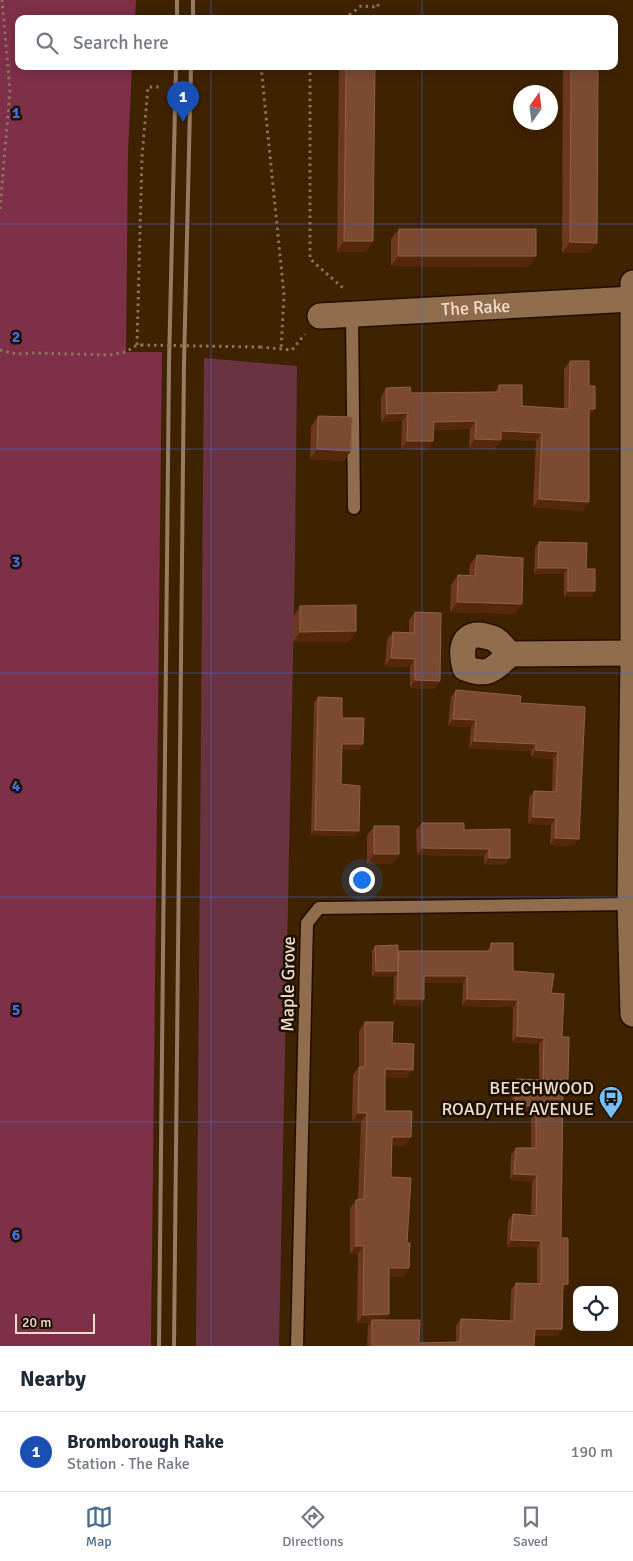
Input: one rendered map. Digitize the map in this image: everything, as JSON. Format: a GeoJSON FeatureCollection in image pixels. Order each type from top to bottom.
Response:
{"type":"FeatureCollection","features":[{"type":"Feature","properties":{"kind":"street"},"geometry":{"type":"LineString","coordinates":[[633,283],[633,653],[630,904],[633,1014]]}},
{"type":"Feature","properties":{"kind":"street","name":"The Rake"},"geometry":{"type":"LineString","coordinates":[[320,316],[350,304],[633,299]]}},
{"type":"Feature","properties":{"kind":"street"},"geometry":{"type":"LineString","coordinates":[[510,654],[633,653]]}},
{"type":"Feature","properties":{"kind":"lane"},"geometry":{"type":"LineString","coordinates":[[350,304],[354,508]]}},
{"type":"Feature","properties":{"kind":"lane","name":"Maple Grove"},"geometry":{"type":"LineString","coordinates":[[297,1346],[307,923],[319,908],[630,904]]}},
{"type":"Feature","properties":{"kind":"path"},"geometry":{"type":"LineString","coordinates":[[0,209],[10,90],[2,0]]}},
{"type":"Feature","properties":{"kind":"path"},"geometry":{"type":"LineString","coordinates":[[349,15],[361,6],[378,7],[378,0]]}},
{"type":"Feature","properties":{"kind":"path"},"geometry":{"type":"LineString","coordinates":[[261,70],[284,295],[281,350]]}},
{"type":"Feature","properties":{"kind":"path"},"geometry":{"type":"LineString","coordinates":[[310,70],[310,259],[350,304]]}},
{"type":"Feature","properties":{"kind":"path"},"geometry":{"type":"LineString","coordinates":[[139,345],[142,157],[148,87],[160,87]]}},
{"type":"Feature","properties":{"kind":"path"},"geometry":{"type":"LineString","coordinates":[[0,350],[16,354],[108,354],[126,352],[139,345],[260,347],[292,350],[320,316]]}},
{"type":"Feature","properties":{"kind":"shaded area"},"geometry":{"type":"Polygon","coordinates":[[[0,0],[136,0],[135,15],[15,15],[15,70],[132,70],[128,153],[126,352],[162,352],[151,1346],[0,1346],[0,0]]]}},
{"type":"Feature","properties":{"kind":"shaded area"},"geometry":{"type":"Polygon","coordinates":[[[204,358],[297,366],[295,559],[279,1346],[196,1346],[204,358]]]}},
{"type":"Feature","properties":{"kind":"building"},"geometry":{"type":"Polygon","coordinates":[[[346,70],[375,70],[373,241],[344,241],[346,70]]]}},
{"type":"Feature","properties":{"kind":"building"},"geometry":{"type":"Polygon","coordinates":[[[571,70],[598,70],[597,243],[570,242],[571,70]]]}},
{"type":"Feature","properties":{"kind":"building"},"geometry":{"type":"Polygon","coordinates":[[[399,229],[536,229],[536,256],[398,256],[399,229]]]}},
{"type":"Feature","properties":{"kind":"building"},"geometry":{"type":"Polygon","coordinates":[[[570,361],[589,361],[589,386],[595,386],[595,409],[589,409],[589,502],[539,499],[542,433],[501,431],[501,440],[475,439],[476,421],[434,422],[433,441],[407,441],[408,413],[387,414],[386,388],[410,387],[411,393],[499,392],[499,385],[522,385],[522,406],[569,409],[570,361]]]}},
{"type":"Feature","properties":{"kind":"building"},"geometry":{"type":"Polygon","coordinates":[[[318,416],[352,417],[351,451],[317,449],[318,416]]]}},
{"type":"Feature","properties":{"kind":"building"},"geometry":{"type":"Polygon","coordinates":[[[539,542],[587,543],[586,569],[595,569],[595,591],[568,591],[568,568],[538,568],[539,542]]]}},
{"type":"Feature","properties":{"kind":"building"},"geometry":{"type":"Polygon","coordinates":[[[477,555],[523,558],[522,604],[457,602],[458,575],[475,576],[477,555]]]}},
{"type":"Feature","properties":{"kind":"building"},"geometry":{"type":"Polygon","coordinates":[[[356,605],[356,631],[300,632],[300,606],[356,605]]]}},
{"type":"Feature","properties":{"kind":"building"},"geometry":{"type":"Polygon","coordinates":[[[415,612],[441,613],[440,681],[415,680],[415,659],[391,658],[393,632],[414,633],[415,612]]]}},
{"type":"Feature","properties":{"kind":"building"},"geometry":{"type":"Polygon","coordinates":[[[456,690],[521,696],[520,703],[585,707],[579,839],[555,838],[556,818],[533,817],[534,791],[556,792],[558,752],[536,750],[536,744],[474,741],[476,720],[453,719],[456,690]]]}},
{"type":"Feature","properties":{"kind":"building"},"geometry":{"type":"Polygon","coordinates":[[[318,697],[342,698],[342,718],[364,718],[363,744],[342,744],[341,784],[360,786],[359,831],[315,830],[318,697]]]}},
{"type":"Feature","properties":{"kind":"building"},"geometry":{"type":"Polygon","coordinates":[[[422,823],[464,823],[464,830],[510,829],[510,858],[489,858],[489,849],[422,848],[422,823]]]}},
{"type":"Feature","properties":{"kind":"building"},"geometry":{"type":"Polygon","coordinates":[[[374,826],[399,826],[399,854],[374,854],[374,826]]]}},
{"type":"Feature","properties":{"kind":"building"},"geometry":{"type":"Polygon","coordinates":[[[491,943],[513,943],[513,971],[554,974],[551,993],[564,994],[562,1037],[569,1037],[568,1079],[546,1080],[563,1080],[561,1238],[568,1238],[568,1284],[563,1284],[562,1329],[535,1329],[534,1346],[372,1346],[372,1320],[420,1320],[419,1343],[460,1342],[461,1319],[514,1321],[516,1283],[541,1284],[541,1241],[511,1240],[513,1214],[536,1216],[537,1175],[514,1174],[516,1148],[536,1148],[536,1106],[515,1105],[517,1079],[543,1080],[544,1038],[517,1036],[518,1000],[467,999],[467,976],[424,976],[424,999],[397,999],[399,951],[491,951],[491,943]]]}},
{"type":"Feature","properties":{"kind":"building"},"geometry":{"type":"Polygon","coordinates":[[[398,945],[398,971],[376,971],[375,946],[398,945]]]}},
{"type":"Feature","properties":{"kind":"building"},"geometry":{"type":"Polygon","coordinates":[[[365,1022],[393,1022],[392,1043],[414,1044],[413,1070],[385,1069],[385,1111],[412,1111],[411,1137],[392,1137],[391,1177],[411,1178],[407,1243],[410,1243],[409,1268],[389,1268],[389,1314],[363,1315],[364,1246],[356,1246],[356,1200],[364,1199],[367,1113],[358,1113],[359,1067],[365,1067],[365,1022]]]}},
{"type":"Feature","properties":{"kind":"railway"},"geometry":{"type":"LineString","coordinates":[[177,0],[177,15]]}},
{"type":"Feature","properties":{"kind":"railway"},"geometry":{"type":"LineString","coordinates":[[193,0],[193,15]]}},
{"type":"Feature","properties":{"kind":"railway"},"geometry":{"type":"LineString","coordinates":[[159,1346],[169,364],[176,70]]}},
{"type":"Feature","properties":{"kind":"railway"},"geometry":{"type":"LineString","coordinates":[[174,1346],[184,364],[191,70]]}},
{"type":"Feature","properties":{"kind":"place","name":"Bromborough Rake"},"geometry":{"type":"Point","coordinates":[183,122]}},
{"type":"Feature","properties":{"kind":"place","name":"BEECHWOOD ROAD/THE AVENUE"},"geometry":{"type":"Point","coordinates":[611,1119]}}]}
